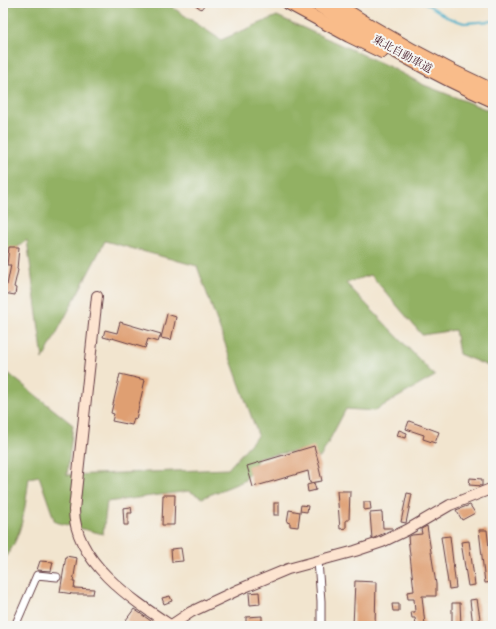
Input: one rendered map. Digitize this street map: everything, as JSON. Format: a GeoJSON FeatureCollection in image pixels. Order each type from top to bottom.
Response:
{"type":"FeatureCollection","features":[{"type":"Feature","properties":{"kind":"highway"},"geometry":{"type":"LineString","coordinates":[[288,3],[356,40],[406,64],[454,83]]}},
{"type":"Feature","properties":{"kind":"highway","name":"東北自動車道"},"geometry":{"type":"LineString","coordinates":[[314,3],[352,27],[454,83],[491,95]]}},
{"type":"Feature","properties":{"kind":"highway","name":"東北自動車道"},"geometry":{"type":"LineString","coordinates":[[334,3],[412,50],[457,73],[491,95]]}},
{"type":"Feature","properties":{"kind":"street"},"geometry":{"type":"LineString","coordinates":[[97,296],[74,510],[74,522],[78,536],[85,549],[102,571],[136,601],[170,626],[191,612],[240,589],[288,569],[382,542],[407,530],[450,505],[493,488]]}},
{"type":"Feature","properties":{"kind":"street"},"geometry":{"type":"LineString","coordinates":[[318,561],[321,626]]}},
{"type":"Feature","properties":{"kind":"street"},"geometry":{"type":"LineString","coordinates":[[15,626],[37,575],[57,577]]}},
{"type":"Feature","properties":{"kind":"green space"},"geometry":{"type":"Polygon","coordinates":[[[3,3],[172,3],[172,7],[221,40],[277,16],[390,67],[424,85],[493,112],[493,368],[459,354],[455,330],[422,335],[371,275],[346,283],[435,376],[374,411],[346,409],[320,458],[303,450],[259,457],[244,481],[202,498],[189,491],[107,502],[103,534],[55,522],[39,476],[29,478],[19,532],[10,551],[3,560],[3,369],[73,425],[67,475],[228,469],[258,435],[197,266],[105,241],[43,359],[27,240],[3,258],[3,3]]]}},
{"type":"Feature","properties":{"kind":"building"},"geometry":{"type":"Polygon","coordinates":[[[193,3],[206,3],[201,9],[193,3]]]}},
{"type":"Feature","properties":{"kind":"building"},"geometry":{"type":"Polygon","coordinates":[[[9,247],[19,247],[18,270],[14,287],[16,288],[15,295],[3,293],[4,285],[7,285],[11,265],[7,265],[9,247]]]}},
{"type":"Feature","properties":{"kind":"building"},"geometry":{"type":"Polygon","coordinates":[[[167,314],[176,317],[171,340],[161,338],[167,314]]]}},
{"type":"Feature","properties":{"kind":"building"},"geometry":{"type":"Polygon","coordinates":[[[120,322],[161,334],[158,342],[148,339],[145,348],[112,338],[103,337],[105,330],[117,333],[120,322]]]}},
{"type":"Feature","properties":{"kind":"building"},"geometry":{"type":"Polygon","coordinates":[[[120,374],[145,380],[136,419],[134,418],[132,425],[112,421],[114,414],[111,413],[120,374]]]}},
{"type":"Feature","properties":{"kind":"building"},"geometry":{"type":"Polygon","coordinates":[[[409,421],[439,432],[435,443],[423,439],[424,435],[406,429],[409,421]]]}},
{"type":"Feature","properties":{"kind":"building"},"geometry":{"type":"Polygon","coordinates":[[[399,430],[407,433],[406,438],[397,436],[399,430]]]}},
{"type":"Feature","properties":{"kind":"building"},"geometry":{"type":"Polygon","coordinates":[[[314,446],[322,481],[310,483],[308,471],[253,487],[247,466],[314,446]]]}},
{"type":"Feature","properties":{"kind":"building"},"geometry":{"type":"Polygon","coordinates":[[[470,478],[482,479],[482,486],[469,485],[470,478]]]}},
{"type":"Feature","properties":{"kind":"building"},"geometry":{"type":"Polygon","coordinates":[[[314,483],[316,490],[308,492],[307,485],[314,483]]]}},
{"type":"Feature","properties":{"kind":"building"},"geometry":{"type":"Polygon","coordinates":[[[337,491],[350,491],[349,520],[346,520],[346,528],[340,529],[337,491]]]}},
{"type":"Feature","properties":{"kind":"building"},"geometry":{"type":"Polygon","coordinates":[[[407,493],[412,494],[406,523],[401,522],[407,493]]]}},
{"type":"Feature","properties":{"kind":"building"},"geometry":{"type":"Polygon","coordinates":[[[163,495],[175,495],[174,525],[162,525],[163,495]]]}},
{"type":"Feature","properties":{"kind":"building"},"geometry":{"type":"Polygon","coordinates":[[[364,502],[370,502],[371,509],[364,510],[364,502]]]}},
{"type":"Feature","properties":{"kind":"building"},"geometry":{"type":"Polygon","coordinates":[[[274,503],[279,503],[279,515],[274,515],[274,503]]]}},
{"type":"Feature","properties":{"kind":"building"},"geometry":{"type":"Polygon","coordinates":[[[301,505],[308,506],[307,512],[300,511],[301,505]]]}},
{"type":"Feature","properties":{"kind":"building"},"geometry":{"type":"Polygon","coordinates":[[[470,505],[475,513],[462,520],[456,510],[470,505]]]}},
{"type":"Feature","properties":{"kind":"building"},"geometry":{"type":"Polygon","coordinates":[[[131,507],[132,513],[128,513],[128,525],[124,525],[123,508],[131,507]]]}},
{"type":"Feature","properties":{"kind":"building"},"geometry":{"type":"Polygon","coordinates":[[[289,510],[300,512],[298,527],[290,526],[290,523],[287,522],[289,510]]]}},
{"type":"Feature","properties":{"kind":"building"},"geometry":{"type":"Polygon","coordinates":[[[382,512],[383,528],[393,529],[372,539],[370,513],[382,512]]]}},
{"type":"Feature","properties":{"kind":"building"},"geometry":{"type":"Polygon","coordinates":[[[427,526],[436,584],[436,596],[422,596],[425,625],[416,626],[415,618],[412,618],[411,612],[415,612],[414,599],[408,599],[407,592],[414,591],[408,537],[422,534],[421,529],[427,526]]]}},
{"type":"Feature","properties":{"kind":"building"},"geometry":{"type":"Polygon","coordinates":[[[479,530],[487,530],[493,582],[485,583],[479,530]]]}},
{"type":"Feature","properties":{"kind":"building"},"geometry":{"type":"Polygon","coordinates":[[[450,536],[456,588],[449,589],[441,537],[450,536]]]}},
{"type":"Feature","properties":{"kind":"building"},"geometry":{"type":"Polygon","coordinates":[[[469,541],[475,585],[468,586],[461,542],[469,541]]]}},
{"type":"Feature","properties":{"kind":"building"},"geometry":{"type":"Polygon","coordinates":[[[181,548],[183,561],[172,562],[171,549],[181,548]]]}},
{"type":"Feature","properties":{"kind":"building"},"geometry":{"type":"Polygon","coordinates":[[[66,556],[77,558],[73,582],[75,582],[74,588],[94,589],[93,594],[73,594],[60,592],[66,556]]]}},
{"type":"Feature","properties":{"kind":"building"},"geometry":{"type":"Polygon","coordinates":[[[40,561],[53,562],[51,571],[37,570],[40,561]]]}},
{"type":"Feature","properties":{"kind":"building"},"geometry":{"type":"Polygon","coordinates":[[[355,581],[376,582],[375,626],[353,626],[355,581]]]}},
{"type":"Feature","properties":{"kind":"building"},"geometry":{"type":"Polygon","coordinates":[[[259,592],[260,604],[250,605],[249,593],[259,592]]]}},
{"type":"Feature","properties":{"kind":"building"},"geometry":{"type":"Polygon","coordinates":[[[170,596],[172,601],[164,604],[162,598],[170,596]]]}},
{"type":"Feature","properties":{"kind":"building"},"geometry":{"type":"Polygon","coordinates":[[[477,599],[481,625],[473,626],[470,600],[477,599]]]}},
{"type":"Feature","properties":{"kind":"building"},"geometry":{"type":"Polygon","coordinates":[[[452,603],[460,603],[461,626],[452,625],[452,603]]]}},
{"type":"Feature","properties":{"kind":"building"},"geometry":{"type":"Polygon","coordinates":[[[392,604],[399,604],[399,611],[393,611],[392,604]]]}},
{"type":"Feature","properties":{"kind":"building"},"geometry":{"type":"Polygon","coordinates":[[[134,609],[158,626],[134,626],[126,620],[134,609]]]}},
{"type":"Feature","properties":{"kind":"building"},"geometry":{"type":"Polygon","coordinates":[[[262,616],[262,626],[246,626],[246,617],[262,616]]]}},
{"type":"Feature","properties":{"kind":"waterway"},"geometry":{"type":"LineString","coordinates":[[425,3],[449,18],[464,23],[493,21]]}}]}
